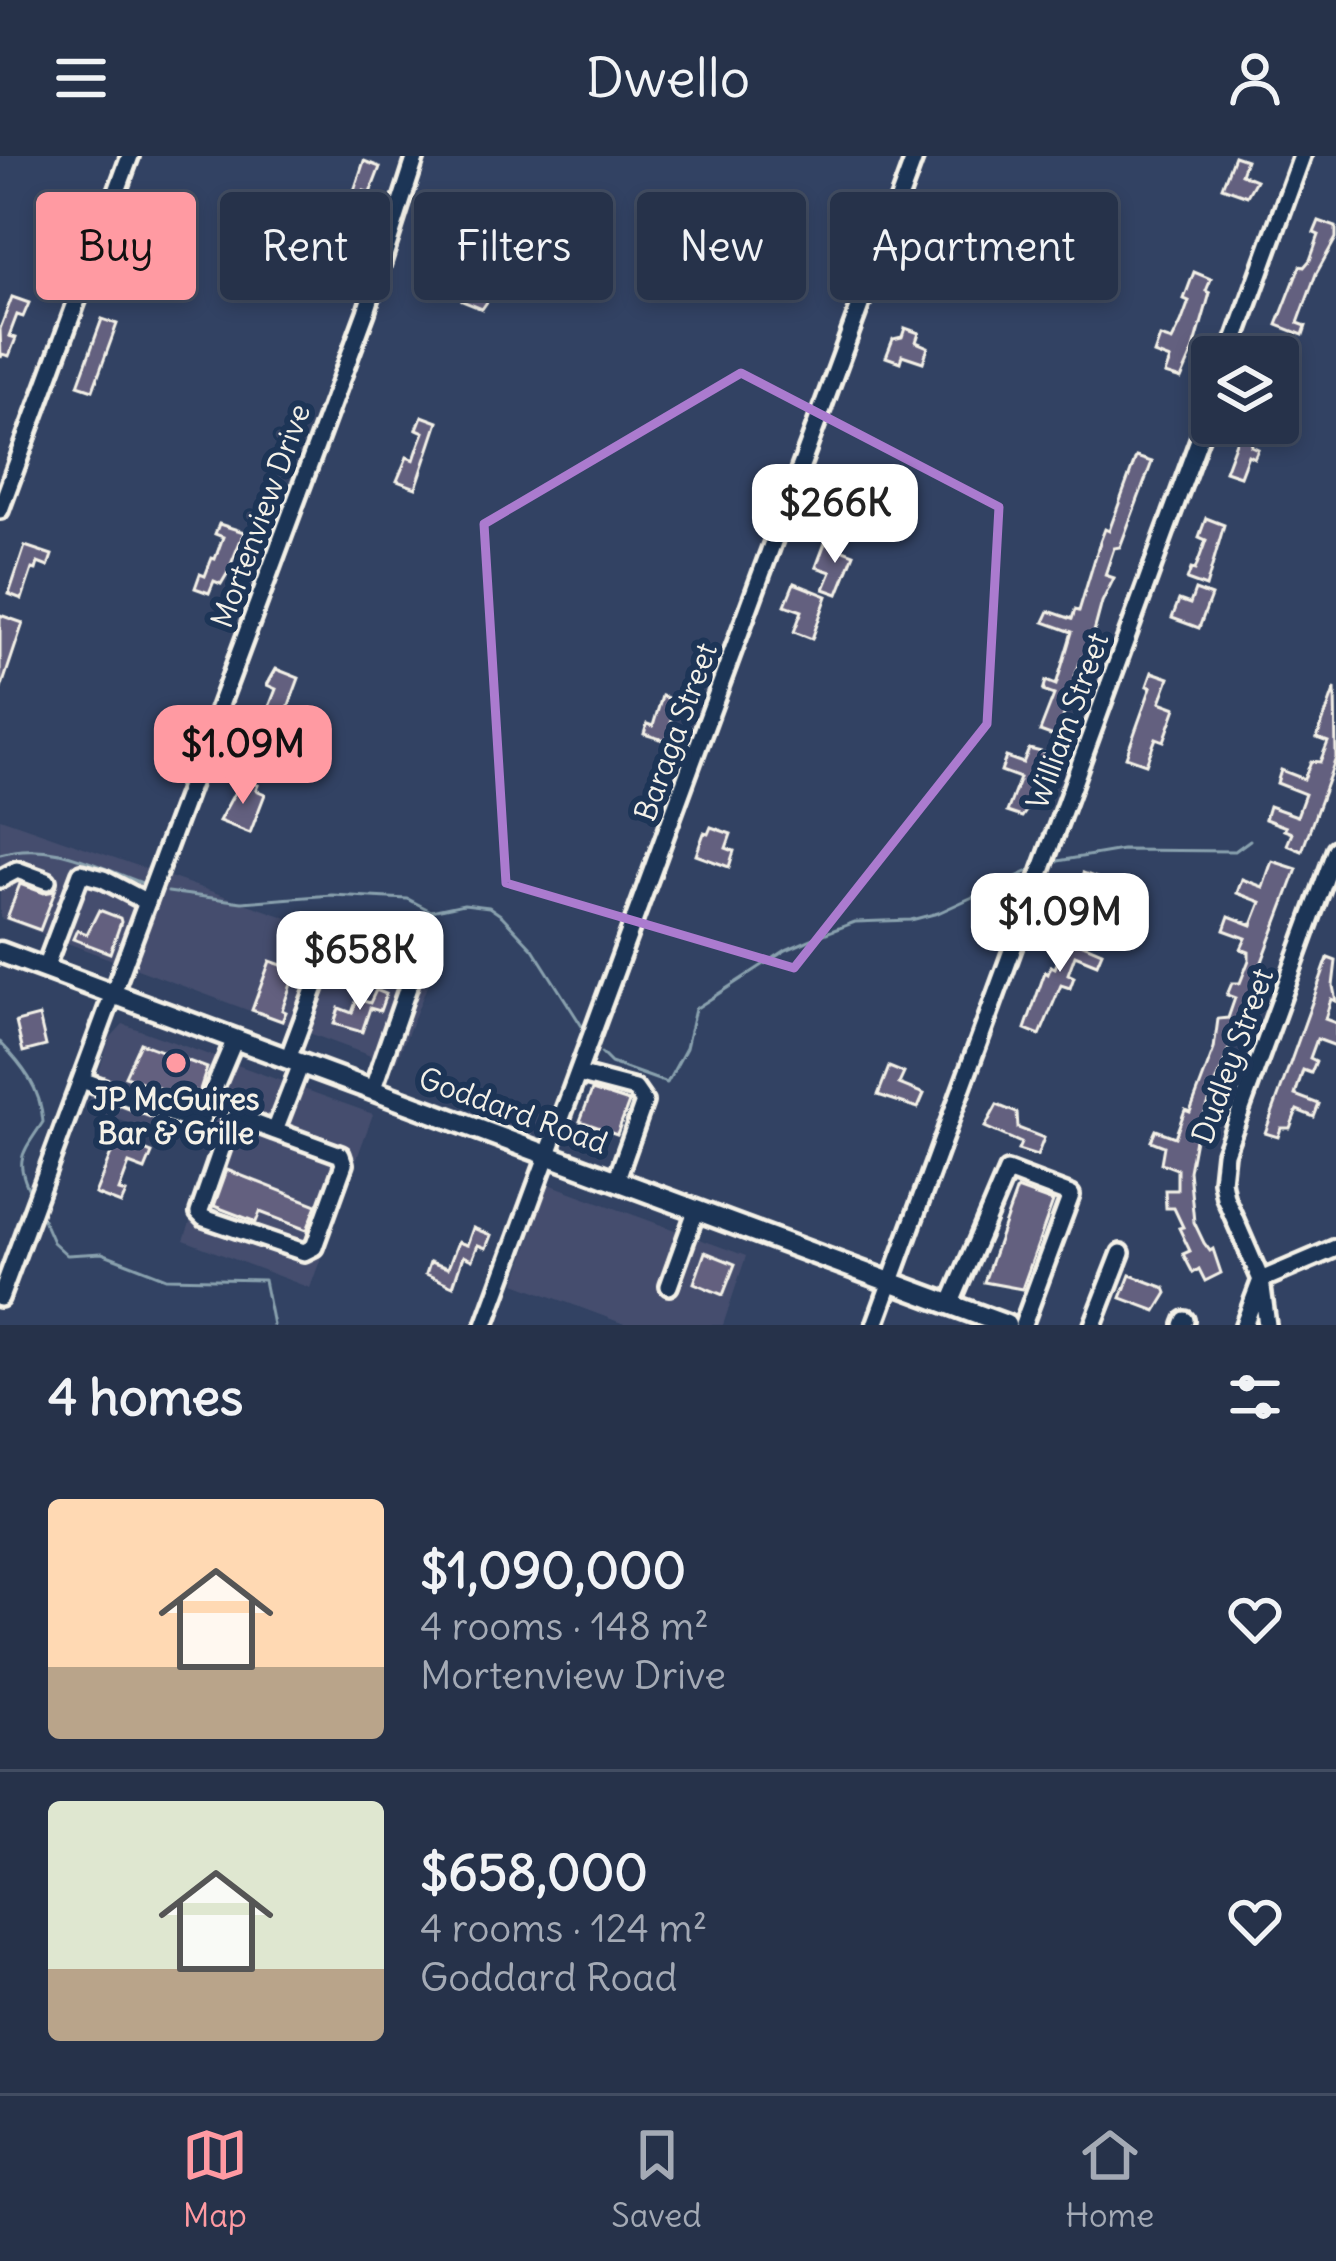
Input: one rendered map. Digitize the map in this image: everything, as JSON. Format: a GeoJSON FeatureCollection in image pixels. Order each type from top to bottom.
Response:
{"type":"FeatureCollection","features":[{"type":"Feature","properties":{"kind":"main road","name":"Goddard Road"},"geometry":{"type":"LineString","coordinates":[[0,952],[1006,1325]]}},
{"type":"Feature","properties":{"kind":"street"},"geometry":{"type":"LineString","coordinates":[[0,510],[130,156]]}},
{"type":"Feature","properties":{"kind":"street","name":"Mortenview Drive"},"geometry":{"type":"LineString","coordinates":[[0,1298],[366,313],[416,156]]}},
{"type":"Feature","properties":{"kind":"street","name":"Baraga Street"},"geometry":{"type":"LineString","coordinates":[[485,1325],[914,156]]}},
{"type":"Feature","properties":{"kind":"street"},"geometry":{"type":"LineString","coordinates":[[1237,336],[1302,156]]}},
{"type":"Feature","properties":{"kind":"street","name":"William Street"},"geometry":{"type":"LineString","coordinates":[[874,1325],[1197,444]]}},
{"type":"Feature","properties":{"kind":"street","name":"Dudley Street"},"geometry":{"type":"LineString","coordinates":[[1267,1325],[1261,1280],[1226,1197],[1222,1165],[1336,849]]}},
{"type":"Feature","properties":{"kind":"street"},"geometry":{"type":"LineString","coordinates":[[0,879],[17,870],[47,881]]}},
{"type":"Feature","properties":{"kind":"street"},"geometry":{"type":"LineString","coordinates":[[45,968],[78,878],[88,874],[147,902]]}},
{"type":"Feature","properties":{"kind":"street"},"geometry":{"type":"LineString","coordinates":[[373,1090],[416,964]]}},
{"type":"Feature","properties":{"kind":"street"},"geometry":{"type":"LineString","coordinates":[[275,1131],[322,968]]}},
{"type":"Feature","properties":{"kind":"street"},"geometry":{"type":"LineString","coordinates":[[82,1080],[199,1124],[235,1040]]}},
{"type":"Feature","properties":{"kind":"street"},"geometry":{"type":"LineString","coordinates":[[578,1074],[635,1089],[644,1102],[616,1181]]}},
{"type":"Feature","properties":{"kind":"street"},"geometry":{"type":"LineString","coordinates":[[238,1117],[275,1131],[341,1155],[344,1164],[314,1247],[304,1252],[199,1213],[231,1121],[238,1117]]}},
{"type":"Feature","properties":{"kind":"street"},"geometry":{"type":"LineString","coordinates":[[950,1305],[1007,1171],[1071,1195],[1023,1325]]}},
{"type":"Feature","properties":{"kind":"street"},"geometry":{"type":"LineString","coordinates":[[669,1286],[696,1211]]}},
{"type":"Feature","properties":{"kind":"street"},"geometry":{"type":"LineString","coordinates":[[1244,1325],[1261,1280],[1336,1248]]}},
{"type":"Feature","properties":{"kind":"street"},"geometry":{"type":"LineString","coordinates":[[1093,1325],[1121,1253]]}},
{"type":"Feature","properties":{"kind":"highlighted area"},"geometry":{"type":"Polygon","coordinates":[[[741,373],[999,507],[987,724],[794,968],[506,883],[484,524],[741,373]]]}},
{"type":"Feature","properties":{"kind":"shaded area"},"geometry":{"type":"Polygon","coordinates":[[[0,818],[434,969],[395,1065],[0,918],[0,818]]]}},
{"type":"Feature","properties":{"kind":"shaded area"},"geometry":{"type":"Polygon","coordinates":[[[123,1024],[373,1114],[310,1288],[184,1240],[214,1154],[86,1108],[110,1038],[123,1024]]]}},
{"type":"Feature","properties":{"kind":"shaded area"},"geometry":{"type":"Polygon","coordinates":[[[549,1184],[746,1256],[723,1325],[627,1325],[515,1283],[549,1184]]]}},
{"type":"Feature","properties":{"kind":"building"},"geometry":{"type":"Polygon","coordinates":[[[1234,156],[1246,160],[1241,174],[1256,180],[1247,196],[1222,187],[1234,156]]]}},
{"type":"Feature","properties":{"kind":"building"},"geometry":{"type":"Polygon","coordinates":[[[364,161],[380,167],[370,192],[354,192],[364,161]]]}},
{"type":"Feature","properties":{"kind":"building"},"geometry":{"type":"Polygon","coordinates":[[[1319,221],[1336,227],[1336,238],[1298,323],[1306,326],[1303,335],[1277,325],[1300,266],[1310,260],[1319,221]]]}},
{"type":"Feature","properties":{"kind":"building"},"geometry":{"type":"Polygon","coordinates":[[[1194,272],[1211,279],[1198,336],[1191,336],[1191,356],[1181,379],[1165,374],[1170,360],[1154,354],[1160,337],[1172,341],[1189,301],[1184,299],[1194,272]]]}},
{"type":"Feature","properties":{"kind":"building"},"geometry":{"type":"Polygon","coordinates":[[[12,297],[29,303],[23,317],[17,315],[9,336],[16,338],[9,356],[2,354],[1,358],[0,329],[12,297]]]}},
{"type":"Feature","properties":{"kind":"building"},"geometry":{"type":"Polygon","coordinates":[[[462,300],[488,300],[482,309],[462,300]]]}},
{"type":"Feature","properties":{"kind":"building"},"geometry":{"type":"Polygon","coordinates":[[[102,319],[117,324],[93,390],[78,385],[102,319]]]}},
{"type":"Feature","properties":{"kind":"building"},"geometry":{"type":"Polygon","coordinates":[[[905,328],[919,333],[916,342],[928,347],[923,362],[902,355],[900,362],[886,357],[893,339],[902,337],[905,328]]]}},
{"type":"Feature","properties":{"kind":"building"},"geometry":{"type":"Polygon","coordinates":[[[422,416],[438,422],[416,488],[397,481],[407,457],[414,460],[424,432],[417,429],[422,416]]]}},
{"type":"Feature","properties":{"kind":"building"},"geometry":{"type":"Polygon","coordinates":[[[1235,444],[1258,449],[1254,458],[1248,455],[1240,476],[1225,471],[1235,444]]]}},
{"type":"Feature","properties":{"kind":"building"},"geometry":{"type":"Polygon","coordinates":[[[1136,457],[1152,462],[1120,547],[1114,548],[1105,575],[1114,578],[1102,602],[1087,658],[1082,657],[1067,699],[1059,738],[1040,731],[1054,695],[1043,691],[1046,681],[1056,685],[1072,632],[1044,622],[1049,611],[1072,619],[1075,610],[1079,611],[1100,542],[1105,529],[1109,531],[1136,457]]]}},
{"type":"Feature","properties":{"kind":"building"},"geometry":{"type":"Polygon","coordinates":[[[1206,518],[1224,525],[1206,587],[1187,580],[1206,540],[1199,537],[1206,518]]]}},
{"type":"Feature","properties":{"kind":"building"},"geometry":{"type":"Polygon","coordinates":[[[219,524],[244,532],[227,574],[221,584],[214,581],[209,593],[195,588],[200,574],[205,576],[215,559],[223,537],[215,534],[219,524]]]}},
{"type":"Feature","properties":{"kind":"building"},"geometry":{"type":"Polygon","coordinates":[[[825,543],[854,554],[838,594],[824,589],[831,572],[816,567],[825,543]]]}},
{"type":"Feature","properties":{"kind":"building"},"geometry":{"type":"Polygon","coordinates":[[[25,546],[52,555],[48,567],[38,563],[32,569],[22,599],[9,594],[25,546]]]}},
{"type":"Feature","properties":{"kind":"building"},"geometry":{"type":"Polygon","coordinates":[[[794,583],[827,596],[812,639],[794,632],[802,611],[785,605],[794,583]]]}},
{"type":"Feature","properties":{"kind":"building"},"geometry":{"type":"Polygon","coordinates":[[[1195,590],[1211,596],[1199,628],[1172,618],[1179,600],[1190,604],[1195,590]]]}},
{"type":"Feature","properties":{"kind":"building"},"geometry":{"type":"Polygon","coordinates":[[[0,615],[23,623],[1,689],[0,689],[0,615]]]}},
{"type":"Feature","properties":{"kind":"building"},"geometry":{"type":"Polygon","coordinates":[[[276,669],[299,678],[286,713],[269,707],[276,689],[267,685],[276,669]]]}},
{"type":"Feature","properties":{"kind":"building"},"geometry":{"type":"Polygon","coordinates":[[[1152,672],[1169,678],[1160,702],[1176,708],[1164,741],[1156,738],[1146,764],[1126,757],[1152,672]]]}},
{"type":"Feature","properties":{"kind":"building"},"geometry":{"type":"Polygon","coordinates":[[[1335,688],[1336,758],[1302,851],[1287,845],[1292,833],[1286,827],[1265,819],[1269,806],[1297,816],[1305,794],[1277,783],[1281,770],[1304,779],[1311,761],[1320,762],[1328,742],[1317,738],[1335,688]]]}},
{"type":"Feature","properties":{"kind":"building"},"geometry":{"type":"Polygon","coordinates":[[[662,696],[676,701],[667,741],[644,734],[647,724],[653,726],[662,696]]]}},
{"type":"Feature","properties":{"kind":"building"},"geometry":{"type":"Polygon","coordinates":[[[1029,749],[1054,755],[1048,771],[1042,769],[1037,778],[1030,796],[1035,798],[1022,817],[1007,812],[1020,778],[1001,771],[1006,757],[1023,763],[1029,749]]]}},
{"type":"Feature","properties":{"kind":"building"},"geometry":{"type":"Polygon","coordinates":[[[242,779],[258,785],[256,790],[265,794],[250,833],[219,821],[242,779]]]}},
{"type":"Feature","properties":{"kind":"building"},"geometry":{"type":"Polygon","coordinates":[[[711,827],[731,834],[726,848],[734,851],[729,867],[696,855],[711,827]]]}},
{"type":"Feature","properties":{"kind":"building"},"geometry":{"type":"Polygon","coordinates":[[[1272,861],[1297,869],[1195,1139],[1189,1171],[1194,1222],[1204,1243],[1213,1249],[1221,1273],[1205,1281],[1199,1269],[1193,1273],[1183,1254],[1190,1251],[1174,1208],[1166,1208],[1165,1190],[1177,1190],[1177,1169],[1161,1163],[1164,1146],[1151,1141],[1156,1130],[1175,1137],[1185,1110],[1190,1112],[1214,1049],[1218,1019],[1228,1018],[1235,998],[1227,995],[1232,983],[1240,983],[1249,960],[1249,952],[1241,949],[1246,938],[1224,930],[1229,916],[1252,925],[1261,902],[1237,893],[1242,879],[1263,887],[1272,861]]]}},
{"type":"Feature","properties":{"kind":"building"},"geometry":{"type":"Polygon","coordinates":[[[1083,873],[1110,883],[1103,902],[1117,908],[1112,921],[1086,911],[1091,895],[1077,890],[1083,873]]]}},
{"type":"Feature","properties":{"kind":"building"},"geometry":{"type":"Polygon","coordinates":[[[20,884],[44,893],[55,891],[40,930],[7,918],[20,884]]]}},
{"type":"Feature","properties":{"kind":"building"},"geometry":{"type":"Polygon","coordinates":[[[99,910],[120,918],[110,953],[73,939],[77,930],[87,934],[99,910]]]}},
{"type":"Feature","properties":{"kind":"building"},"geometry":{"type":"Polygon","coordinates":[[[1070,920],[1084,926],[1078,942],[1102,952],[1097,964],[1075,955],[1068,974],[1074,977],[1070,988],[1061,985],[1040,1035],[1025,1029],[1045,972],[1055,968],[1064,946],[1057,944],[1070,920]]]}},
{"type":"Feature","properties":{"kind":"building"},"geometry":{"type":"Polygon","coordinates":[[[1328,958],[1336,961],[1336,1001],[1331,999],[1325,1019],[1336,1023],[1336,1046],[1317,1039],[1310,1058],[1316,1061],[1311,1073],[1303,1070],[1295,1095],[1319,1104],[1314,1117],[1297,1110],[1290,1128],[1281,1128],[1278,1137],[1265,1133],[1328,958]]]}},
{"type":"Feature","properties":{"kind":"building"},"geometry":{"type":"Polygon","coordinates":[[[270,961],[296,970],[282,1021],[252,1010],[270,961]]]}},
{"type":"Feature","properties":{"kind":"building"},"geometry":{"type":"Polygon","coordinates":[[[376,990],[386,994],[380,1011],[370,1008],[362,1032],[334,1024],[339,1008],[352,1013],[357,999],[370,1003],[376,990]]]}},
{"type":"Feature","properties":{"kind":"building"},"geometry":{"type":"Polygon","coordinates":[[[39,1016],[46,1046],[23,1052],[16,1022],[39,1016]]]}},
{"type":"Feature","properties":{"kind":"building"},"geometry":{"type":"Polygon","coordinates":[[[140,1043],[207,1068],[199,1093],[195,1091],[191,1100],[125,1076],[140,1043]]]}},
{"type":"Feature","properties":{"kind":"building"},"geometry":{"type":"Polygon","coordinates":[[[889,1067],[904,1073],[899,1084],[924,1094],[918,1108],[878,1095],[889,1067]]]}},
{"type":"Feature","properties":{"kind":"building"},"geometry":{"type":"Polygon","coordinates":[[[592,1090],[629,1102],[617,1134],[580,1121],[592,1090]]]}},
{"type":"Feature","properties":{"kind":"building"},"geometry":{"type":"Polygon","coordinates":[[[997,1105],[1017,1113],[1018,1128],[1044,1138],[1037,1156],[1018,1150],[1021,1143],[985,1127],[997,1105]]]}},
{"type":"Feature","properties":{"kind":"building"},"geometry":{"type":"Polygon","coordinates":[[[117,1139],[152,1153],[145,1170],[129,1164],[119,1191],[126,1193],[121,1204],[95,1194],[117,1139]]]}},
{"type":"Feature","properties":{"kind":"building"},"geometry":{"type":"Polygon","coordinates":[[[227,1170],[317,1205],[307,1230],[260,1212],[256,1222],[214,1206],[227,1170]]]}},
{"type":"Feature","properties":{"kind":"building"},"geometry":{"type":"Polygon","coordinates":[[[1017,1189],[1053,1202],[1022,1289],[984,1282],[1017,1189]]]}},
{"type":"Feature","properties":{"kind":"building"},"geometry":{"type":"Polygon","coordinates":[[[473,1228],[491,1235],[486,1248],[478,1245],[472,1260],[463,1256],[453,1286],[426,1274],[430,1262],[448,1268],[458,1242],[467,1245],[473,1228]]]}},
{"type":"Feature","properties":{"kind":"building"},"geometry":{"type":"Polygon","coordinates":[[[705,1252],[735,1264],[723,1295],[694,1283],[705,1252]]]}},
{"type":"Feature","properties":{"kind":"building"},"geometry":{"type":"Polygon","coordinates":[[[1130,1275],[1165,1288],[1167,1293],[1156,1311],[1121,1298],[1130,1275]]]}},
{"type":"Feature","properties":{"kind":"waterway"},"geometry":{"type":"LineString","coordinates":[[1058,861],[1122,850],[1235,851],[1250,840]]}},
{"type":"Feature","properties":{"kind":"waterway"},"geometry":{"type":"LineString","coordinates":[[0,854],[55,852],[142,883]]}},
{"type":"Feature","properties":{"kind":"waterway"},"geometry":{"type":"LineString","coordinates":[[601,1053],[611,1063],[667,1083],[686,1048],[695,1009],[786,950],[855,922],[911,920],[938,913],[1031,870]]}},
{"type":"Feature","properties":{"kind":"waterway"},"geometry":{"type":"LineString","coordinates":[[168,892],[242,902],[332,895],[408,899],[431,911],[464,904],[489,907],[533,949],[585,1031]]}},
{"type":"Feature","properties":{"kind":"waterway"},"geometry":{"type":"LineString","coordinates":[[0,1042],[39,1098],[43,1122],[22,1158],[32,1196]]}},
{"type":"Feature","properties":{"kind":"waterway"},"geometry":{"type":"LineString","coordinates":[[39,1210],[53,1242],[67,1255],[102,1253],[166,1278],[264,1280],[273,1325]]}},
{"type":"Feature","properties":{"kind":"place","name":"JP McGuires Bar & Grille"},"geometry":{"type":"Point","coordinates":[176,1063]}}]}
